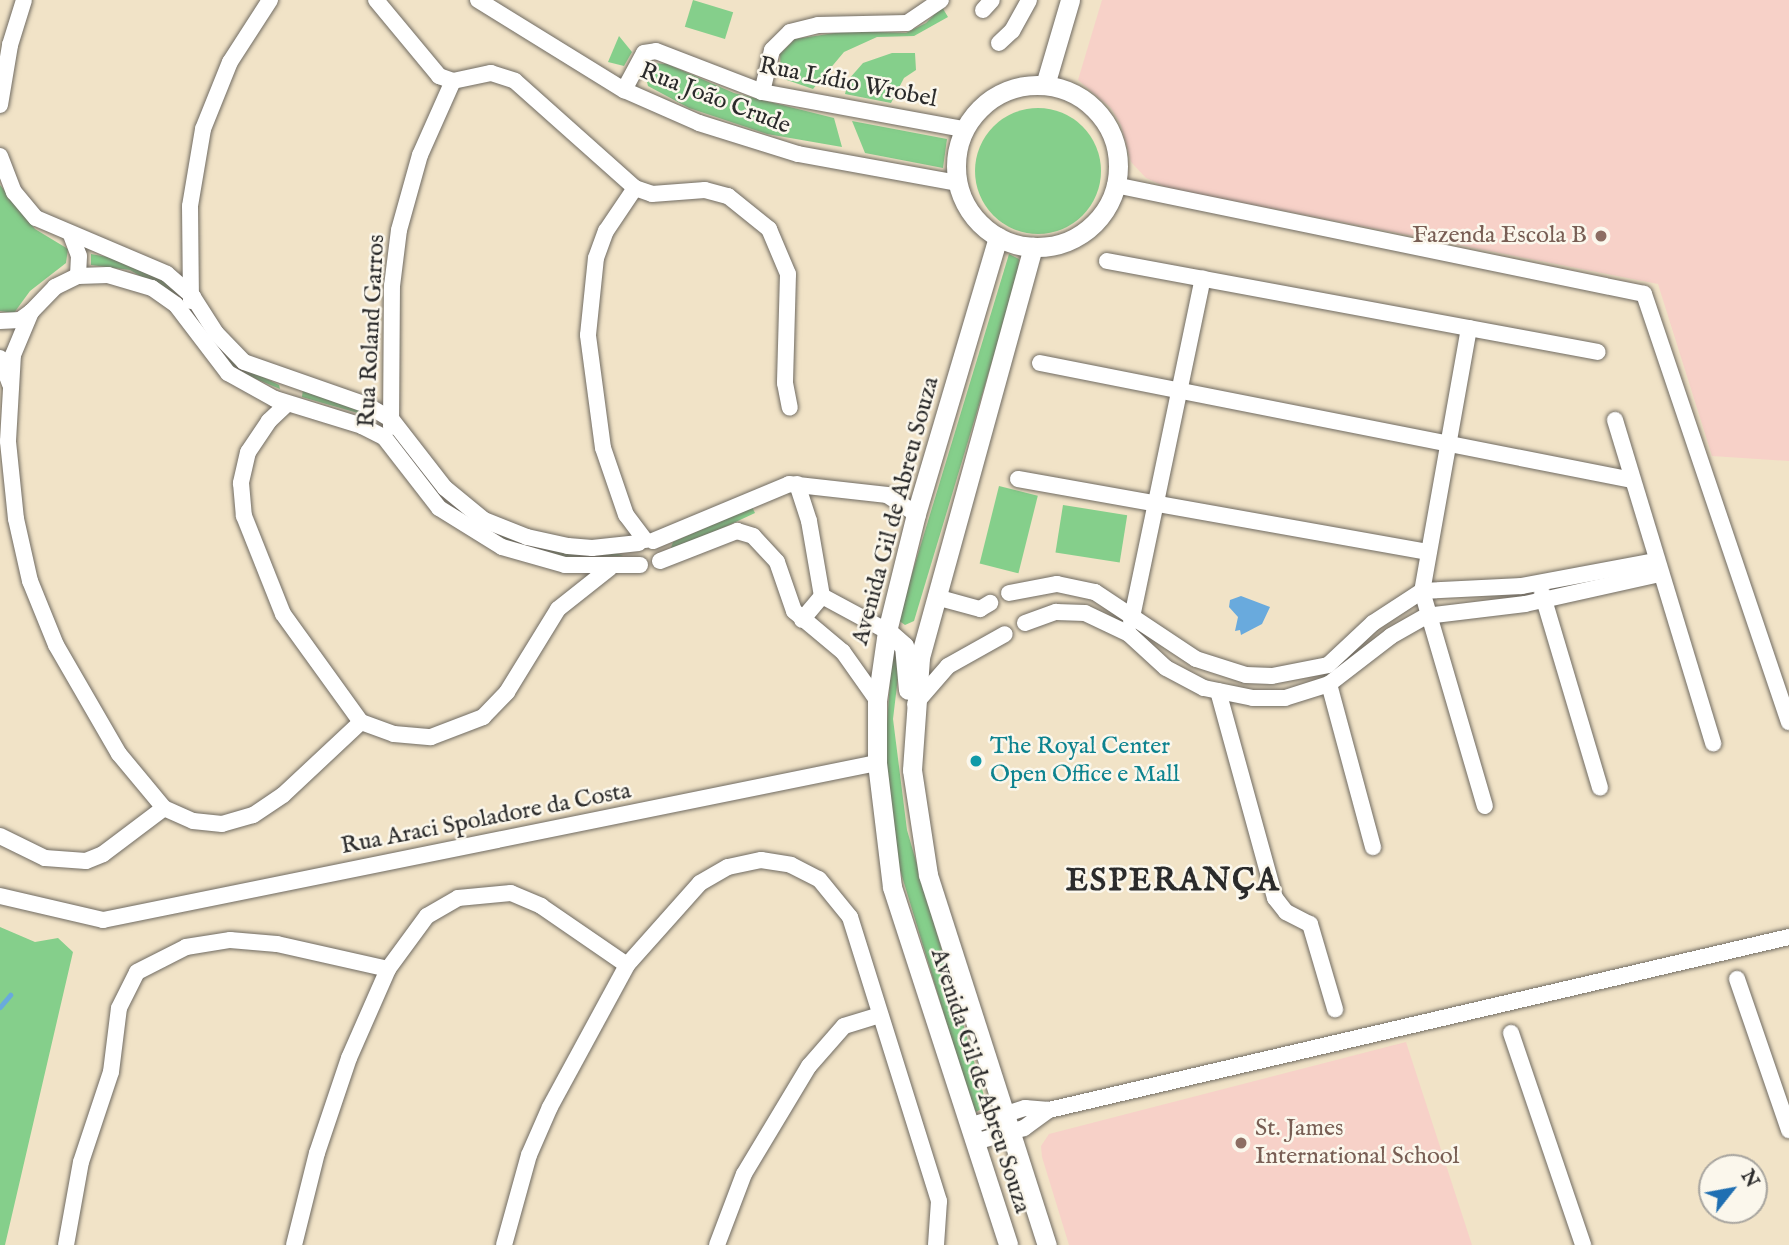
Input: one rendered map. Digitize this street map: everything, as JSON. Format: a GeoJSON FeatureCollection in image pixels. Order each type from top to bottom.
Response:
{"type":"FeatureCollection","features":[{"type":"Feature","properties":{"kind":"street"},"geometry":{"type":"LineString","coordinates":[[0,105],[9,52],[24,0]]}},
{"type":"Feature","properties":{"kind":"street"},"geometry":{"type":"LineString","coordinates":[[185,315],[192,296],[190,206],[203,129],[230,62],[270,0]]}},
{"type":"Feature","properties":{"kind":"street"},"geometry":{"type":"LineString","coordinates":[[376,0],[439,76],[453,81],[491,74],[515,81],[635,188],[652,194],[721,194],[741,202],[769,229],[788,274],[785,383],[790,408]]}},
{"type":"Feature","properties":{"kind":"street","name":"Rua João Crude"},"geometry":{"type":"LineString","coordinates":[[478,0],[624,90],[747,141],[958,183]]}},
{"type":"Feature","properties":{"kind":"street"},"geometry":{"type":"LineString","coordinates":[[762,92],[772,50],[786,34],[818,25],[907,23],[941,0]]}},
{"type":"Feature","properties":{"kind":"street"},"geometry":{"type":"LineString","coordinates":[[999,44],[1012,32],[1026,0],[1010,0]]}},
{"type":"Feature","properties":{"kind":"street"},"geometry":{"type":"LineString","coordinates":[[1045,85],[1070,0]]}},
{"type":"Feature","properties":{"kind":"street","name":"Rua Lídio Wrobel"},"geometry":{"type":"LineString","coordinates":[[624,90],[644,53],[650,51],[762,92],[964,129]]}},
{"type":"Feature","properties":{"kind":"street"},"geometry":{"type":"LineString","coordinates":[[0,68],[9,52]]}},
{"type":"Feature","properties":{"kind":"street","name":"Rua Roland Garros"},"geometry":{"type":"LineString","coordinates":[[389,442],[392,420],[392,286],[399,230],[420,155],[453,81]]}},
{"type":"Feature","properties":{"kind":"street"},"geometry":{"type":"LineString","coordinates":[[1045,85],[1069,92],[1090,105],[1106,124],[1116,147],[1115,185],[1100,218],[1081,235],[1058,245],[1033,247],[998,237],[979,223],[958,183],[956,164],[964,129],[979,109],[998,95],[1021,86],[1045,85]]}},
{"type":"Feature","properties":{"kind":"street"},"geometry":{"type":"LineString","coordinates":[[1,166],[14,192],[36,218],[167,274],[192,296],[223,342],[244,362],[368,405],[392,420],[445,488],[499,527],[568,546],[646,541]]}},
{"type":"Feature","properties":{"kind":"street"},"geometry":{"type":"LineString","coordinates":[[1115,185],[1644,293],[1789,722]]}},
{"type":"Feature","properties":{"kind":"street"},"geometry":{"type":"LineString","coordinates":[[635,188],[606,231],[596,258],[588,335],[603,447],[626,515],[646,541],[662,552],[660,561]]}},
{"type":"Feature","properties":{"kind":"street"},"geometry":{"type":"LineString","coordinates":[[71,235],[79,256],[78,276]]}},
{"type":"Feature","properties":{"kind":"street","name":"Avenida Gil de Abreu Souza"},"geometry":{"type":"LineString","coordinates":[[998,237],[916,514],[887,631],[877,700],[877,763],[892,887],[1008,1245]]}},
{"type":"Feature","properties":{"kind":"street","name":"Avenida Gil de Abreu Souza"},"geometry":{"type":"LineString","coordinates":[[1033,247],[920,658],[912,770],[928,875],[1047,1245]]}},
{"type":"Feature","properties":{"kind":"street"},"geometry":{"type":"LineString","coordinates":[[1107,261],[1598,352]]}},
{"type":"Feature","properties":{"kind":"street"},"geometry":{"type":"LineString","coordinates":[[0,321],[20,320],[32,312],[55,287],[78,276],[118,276],[138,282],[162,294],[185,315],[228,373],[287,404],[362,426],[389,442],[428,496],[475,534],[541,561],[610,569],[640,565],[648,568],[731,533],[746,533],[777,562],[791,606],[802,620],[843,652],[877,700]]}},
{"type":"Feature","properties":{"kind":"street"},"geometry":{"type":"LineString","coordinates":[[1129,634],[1182,390],[1203,278]]}},
{"type":"Feature","properties":{"kind":"street"},"geometry":{"type":"LineString","coordinates":[[32,312],[13,355],[8,441],[16,519],[30,581],[56,645],[119,754],[164,808],[209,825],[253,815],[284,794],[361,722]]}},
{"type":"Feature","properties":{"kind":"street"},"geometry":{"type":"LineString","coordinates":[[1469,328],[1422,591],[1426,616],[1485,806]]}},
{"type":"Feature","properties":{"kind":"street"},"geometry":{"type":"LineString","coordinates":[[0,358],[12,390]]}},
{"type":"Feature","properties":{"kind":"street"},"geometry":{"type":"LineString","coordinates":[[1040,363],[1632,480]]}},
{"type":"Feature","properties":{"kind":"street"},"geometry":{"type":"LineString","coordinates":[[287,404],[263,427],[248,452],[241,483],[244,516],[283,614],[361,722],[394,734],[431,737],[483,717],[508,692],[558,609],[646,541],[796,484],[887,495],[916,514]]}},
{"type":"Feature","properties":{"kind":"street"},"geometry":{"type":"LineString","coordinates":[[1615,420],[1657,567],[1713,743]]}},
{"type":"Feature","properties":{"kind":"street"},"geometry":{"type":"LineString","coordinates":[[0,459],[8,441]]}},
{"type":"Feature","properties":{"kind":"street"},"geometry":{"type":"LineString","coordinates":[[1018,479],[1429,552]]}},
{"type":"Feature","properties":{"kind":"street"},"geometry":{"type":"LineString","coordinates":[[796,484],[809,521],[822,596],[802,620]]}},
{"type":"Feature","properties":{"kind":"street"},"geometry":{"type":"LineString","coordinates":[[0,514],[16,519]]}},
{"type":"Feature","properties":{"kind":"street"},"geometry":{"type":"LineString","coordinates":[[640,565],[634,554],[646,541]]}},
{"type":"Feature","properties":{"kind":"street"},"geometry":{"type":"LineString","coordinates":[[1009,593],[1058,583],[1095,592],[1133,613],[1172,646],[1196,659],[1246,675],[1272,676],[1328,665],[1373,623],[1422,591],[1540,584],[1657,567]]}},
{"type":"Feature","properties":{"kind":"street"},"geometry":{"type":"LineString","coordinates":[[1026,623],[1048,613],[1073,611],[1129,634],[1166,668],[1218,691],[1285,698],[1329,684],[1391,636],[1426,616],[1544,600],[1657,567]]}},
{"type":"Feature","properties":{"kind":"street"},"geometry":{"type":"LineString","coordinates":[[1540,584],[1600,788]]}},
{"type":"Feature","properties":{"kind":"street"},"geometry":{"type":"LineString","coordinates":[[822,596],[887,631],[904,646],[906,686],[915,704],[948,666],[1005,634]]}},
{"type":"Feature","properties":{"kind":"street"},"geometry":{"type":"LineString","coordinates":[[936,597],[980,609],[990,603]]}},
{"type":"Feature","properties":{"kind":"street"},"geometry":{"type":"LineString","coordinates":[[1329,684],[1373,847]]}},
{"type":"Feature","properties":{"kind":"street"},"geometry":{"type":"LineString","coordinates":[[1218,691],[1275,898],[1286,912],[1310,925],[1335,1009]]}},
{"type":"Feature","properties":{"kind":"street","name":"Rua Araci Spoladore da Costa"},"geometry":{"type":"LineString","coordinates":[[0,896],[103,920],[877,763]]}},
{"type":"Feature","properties":{"kind":"street"},"geometry":{"type":"LineString","coordinates":[[0,836],[45,858],[86,861],[103,854],[164,808]]}},
{"type":"Feature","properties":{"kind":"street"},"geometry":{"type":"LineString","coordinates":[[503,1245],[529,1156],[550,1107],[627,965],[672,910],[712,874],[761,860],[778,861],[803,871],[831,890],[850,918],[939,1201],[936,1245]]}},
{"type":"Feature","properties":{"kind":"street"},"geometry":{"type":"LineString","coordinates":[[294,1245],[336,1093],[388,969],[412,931],[434,910],[458,898],[494,892],[541,906],[627,965]]}},
{"type":"Feature","properties":{"kind":"street"},"geometry":{"type":"LineString","coordinates":[[972,1134],[1007,1123],[1034,1123],[1049,1110],[1789,937]]}},
{"type":"Feature","properties":{"kind":"street"},"geometry":{"type":"LineString","coordinates":[[66,1245],[81,1162],[111,1072],[119,1008],[137,972],[186,947],[230,940],[277,944],[388,969]]}},
{"type":"Feature","properties":{"kind":"street"},"geometry":{"type":"LineString","coordinates":[[1737,979],[1789,1130]]}},
{"type":"Feature","properties":{"kind":"street"},"geometry":{"type":"LineString","coordinates":[[717,1245],[744,1174],[809,1066],[844,1026],[880,1015]]}},
{"type":"Feature","properties":{"kind":"street"},"geometry":{"type":"LineString","coordinates":[[1511,1034],[1583,1245]]}},
{"type":"Feature","properties":{"kind":"shaded area","name":"Fazenda Escola B"},"geometry":{"type":"Polygon","coordinates":[[[1102,0],[1789,0],[1789,461],[1712,456],[1658,284],[1168,188],[1146,178],[1131,162],[1121,125],[1111,108],[1078,80],[1102,0]]]}},
{"type":"Feature","properties":{"kind":"shaded area","name":"St. James International School"},"geometry":{"type":"Polygon","coordinates":[[[1406,1042],[1472,1245],[1069,1245],[1042,1157],[1041,1146],[1049,1134],[1406,1042]]]}},
{"type":"Feature","properties":{"kind":"green space"},"geometry":{"type":"Polygon","coordinates":[[[693,0],[733,12],[725,39],[685,27],[693,0]]]}},
{"type":"Feature","properties":{"kind":"green space"},"geometry":{"type":"Polygon","coordinates":[[[942,7],[948,17],[914,36],[877,37],[844,52],[813,89],[781,78],[780,54],[795,39],[848,31],[906,33],[926,23],[942,7]]]}},
{"type":"Feature","properties":{"kind":"green space"},"geometry":{"type":"Polygon","coordinates":[[[619,36],[632,52],[624,66],[608,62],[619,36]]]}},
{"type":"Feature","properties":{"kind":"green space"},"geometry":{"type":"Polygon","coordinates":[[[892,53],[915,53],[916,70],[904,78],[891,103],[845,94],[849,79],[863,63],[892,53]]]}},
{"type":"Feature","properties":{"kind":"green space"},"geometry":{"type":"Polygon","coordinates":[[[652,63],[667,64],[734,93],[834,118],[842,147],[767,134],[689,108],[648,86],[645,74],[652,63]]]}},
{"type":"Feature","properties":{"kind":"green space"},"geometry":{"type":"Polygon","coordinates":[[[1038,108],[1062,113],[1083,126],[1096,147],[1101,171],[1096,195],[1083,216],[1062,229],[1038,234],[1014,229],[993,216],[980,195],[975,171],[980,147],[993,126],[1014,113],[1038,108]]]}},
{"type":"Feature","properties":{"kind":"green space"},"geometry":{"type":"Polygon","coordinates":[[[852,121],[947,139],[943,168],[865,153],[852,121]]]}},
{"type":"Feature","properties":{"kind":"green space"},"geometry":{"type":"Polygon","coordinates":[[[0,185],[35,229],[68,249],[66,263],[30,291],[14,313],[0,311],[0,185]]]}},
{"type":"Feature","properties":{"kind":"green space"},"geometry":{"type":"Polygon","coordinates":[[[91,254],[113,258],[170,281],[179,292],[175,296],[130,270],[91,265],[91,254]]]}},
{"type":"Feature","properties":{"kind":"green space"},"geometry":{"type":"Polygon","coordinates":[[[1009,254],[1019,259],[1018,275],[914,621],[905,625],[898,620],[1009,254]]]}},
{"type":"Feature","properties":{"kind":"green space"},"geometry":{"type":"Polygon","coordinates":[[[200,316],[247,369],[279,385],[280,389],[233,369],[194,320],[200,316]]]}},
{"type":"Feature","properties":{"kind":"green space"},"geometry":{"type":"Polygon","coordinates":[[[303,389],[379,415],[379,419],[302,397],[303,389]]]}},
{"type":"Feature","properties":{"kind":"green space"},"geometry":{"type":"Polygon","coordinates":[[[999,486],[1038,496],[1018,573],[980,564],[999,486]]]}},
{"type":"Feature","properties":{"kind":"green space"},"geometry":{"type":"Polygon","coordinates":[[[1063,505],[1127,515],[1120,563],[1055,552],[1063,505]]]}},
{"type":"Feature","properties":{"kind":"green space"},"geometry":{"type":"Polygon","coordinates":[[[752,507],[755,513],[675,550],[671,548],[673,542],[752,507]]]}},
{"type":"Feature","properties":{"kind":"green space"},"geometry":{"type":"Polygon","coordinates":[[[486,528],[623,556],[557,557],[495,539],[486,528]]]}},
{"type":"Feature","properties":{"kind":"green space"},"geometry":{"type":"Polygon","coordinates":[[[897,648],[901,652],[893,719],[907,830],[987,1106],[974,1113],[897,860],[885,753],[892,653],[897,648]]]}},
{"type":"Feature","properties":{"kind":"green space"},"geometry":{"type":"Polygon","coordinates":[[[0,927],[35,942],[58,938],[73,952],[5,1245],[0,1245],[0,927]]]}},
{"type":"Feature","properties":{"kind":"water"},"geometry":{"type":"Polygon","coordinates":[[[1241,596],[1270,607],[1262,624],[1241,635],[1240,630],[1235,631],[1238,617],[1229,607],[1230,600],[1241,596]]]}},
{"type":"Feature","properties":{"kind":"waterway"},"geometry":{"type":"LineString","coordinates":[[0,1007],[10,995]]}},
{"type":"Feature","properties":{"kind":"place","name":"Fazenda Escola B"},"geometry":{"type":"Point","coordinates":[1601,236]}},
{"type":"Feature","properties":{"kind":"place","name":"The Royal Center Open Office e Mall"},"geometry":{"type":"Point","coordinates":[976,761]}},
{"type":"Feature","properties":{"kind":"place","name":"St. James International School"},"geometry":{"type":"Point","coordinates":[1241,1143]}},
{"type":"Feature","properties":{"kind":"district","name":"ESPERANÇA"},"geometry":{"type":"Point","coordinates":[1173,882]}}]}
